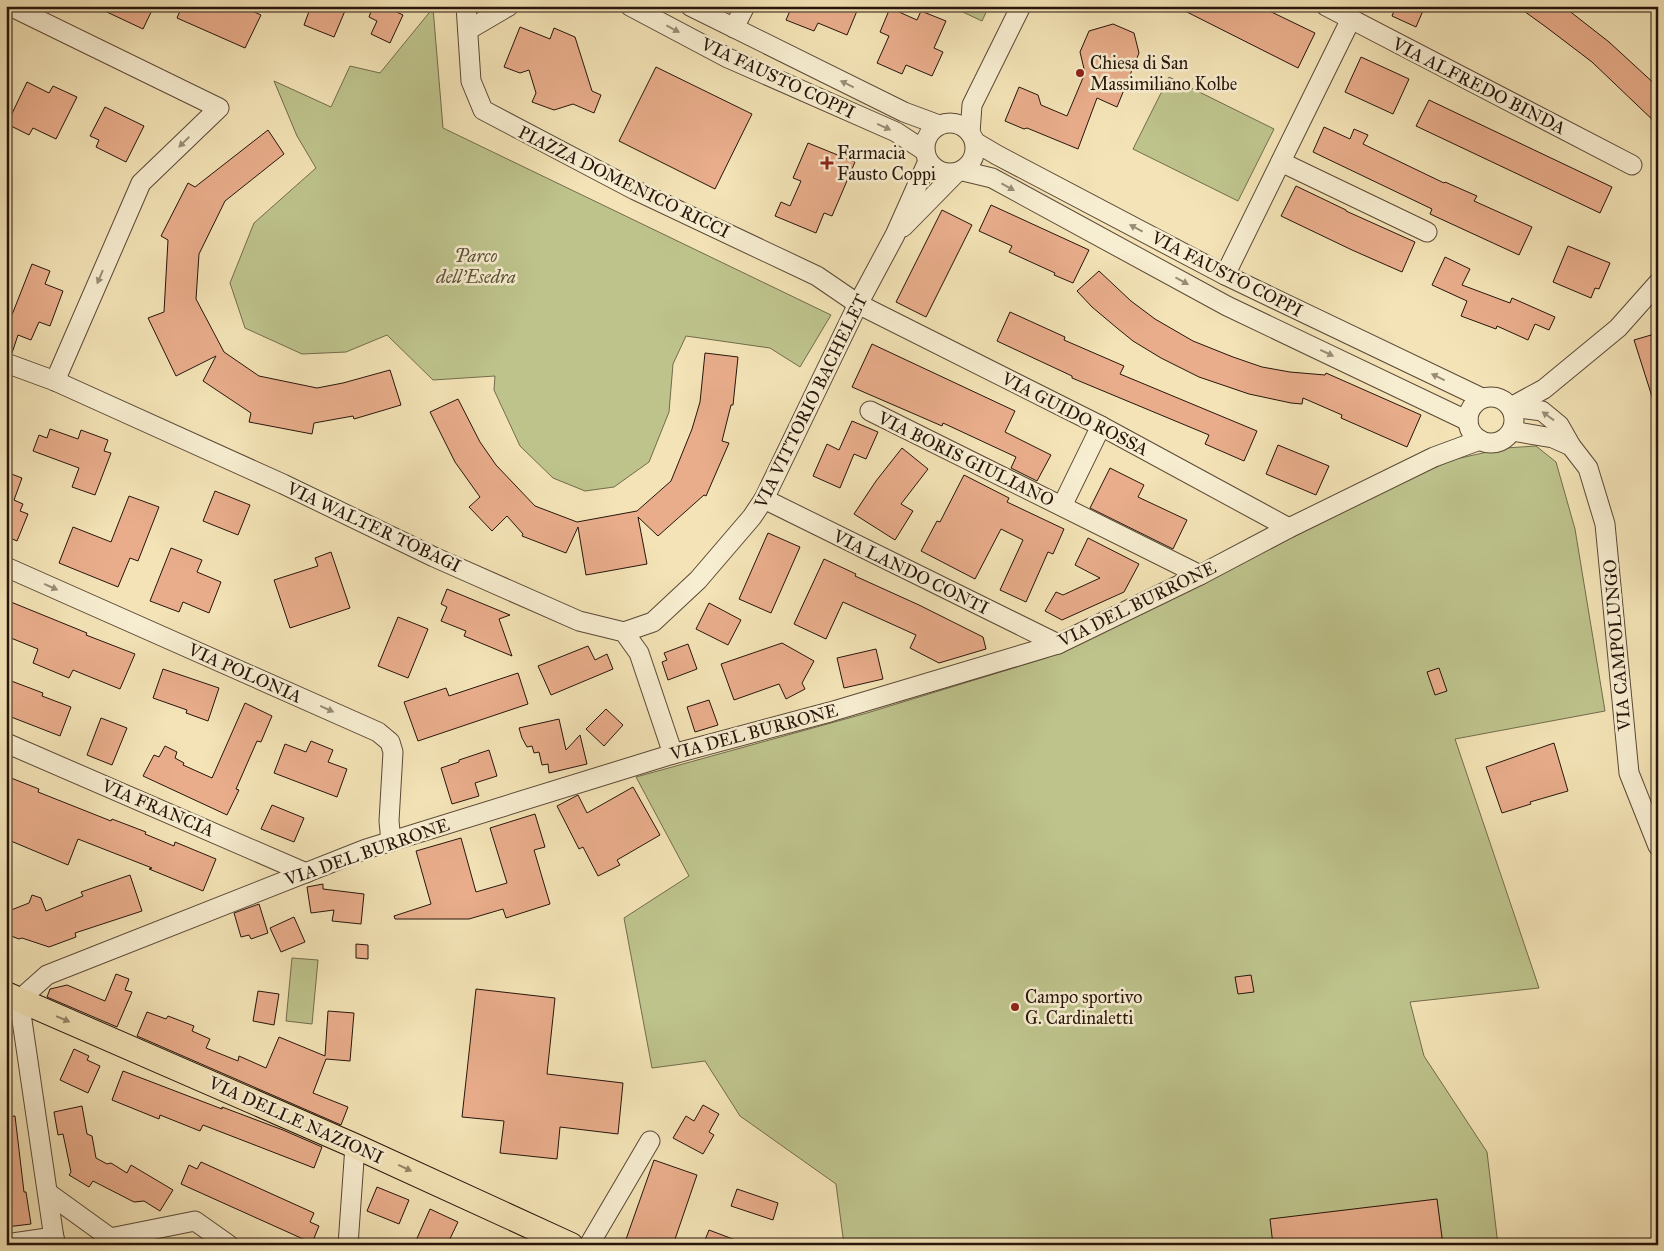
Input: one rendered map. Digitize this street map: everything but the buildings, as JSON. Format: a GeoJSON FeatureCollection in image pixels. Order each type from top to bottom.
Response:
{"type":"FeatureCollection","features":[{"type":"Feature","properties":{"kind":"main road","name":"VIA DELLE NAZIONI"},"geometry":{"type":"LineString","coordinates":[[10,1000],[356,1146],[571,1245]]}},
{"type":"Feature","properties":{"kind":"street"},"geometry":{"type":"LineString","coordinates":[[10,6],[219,108],[141,182],[55,381]]}},
{"type":"Feature","properties":{"kind":"street","name":"PIAZZA DOMENICO RICCI"},"geometry":{"type":"LineString","coordinates":[[466,6],[470,81],[483,110],[635,190],[817,276],[858,304]]}},
{"type":"Feature","properties":{"kind":"street"},"geometry":{"type":"LineString","coordinates":[[468,30],[509,6]]}},
{"type":"Feature","properties":{"kind":"street","name":"VIA FAUSTO COPPI"},"geometry":{"type":"LineString","coordinates":[[630,6],[728,58],[896,132],[926,156],[933,167],[940,172],[948,174],[960,172],[992,178],[1227,306],[1468,421]]}},
{"type":"Feature","properties":{"kind":"street","name":"VIA FAUSTO COPPI"},"geometry":{"type":"LineString","coordinates":[[690,6],[904,112],[944,124],[957,124],[964,127],[973,138],[1225,275],[1482,398]]}},
{"type":"Feature","properties":{"kind":"street"},"geometry":{"type":"LineString","coordinates":[[734,28],[745,6]]}},
{"type":"Feature","properties":{"kind":"street"},"geometry":{"type":"LineString","coordinates":[[926,156],[925,143],[928,136],[972,104],[1021,6]]}},
{"type":"Feature","properties":{"kind":"street","name":"VIA ALFREDO BINDA"},"geometry":{"type":"LineString","coordinates":[[1326,6],[1632,165]]}},
{"type":"Feature","properties":{"kind":"street"},"geometry":{"type":"LineString","coordinates":[[1225,275],[1350,19]]}},
{"type":"Feature","properties":{"kind":"street"},"geometry":{"type":"LineString","coordinates":[[960,172],[969,165],[976,151],[973,138],[972,104]]}},
{"type":"Feature","properties":{"kind":"street","name":"VIA VITTORIO BACHELET"},"geometry":{"type":"LineString","coordinates":[[624,632],[653,622],[698,580],[752,518],[764,500],[858,304],[895,235],[926,156]]}},
{"type":"Feature","properties":{"kind":"street"},"geometry":{"type":"LineString","coordinates":[[1281,162],[1427,232]]}},
{"type":"Feature","properties":{"kind":"street","name":"VIA VITTORIO BACHELET"},"geometry":{"type":"LineString","coordinates":[[895,235],[960,172]]}},
{"type":"Feature","properties":{"kind":"street"},"geometry":{"type":"LineString","coordinates":[[1511,407],[1544,389],[1611,334],[1658,282]]}},
{"type":"Feature","properties":{"kind":"street","name":"VIA GUIDO ROSSA"},"geometry":{"type":"LineString","coordinates":[[858,304],[1102,426],[1289,528]]}},
{"type":"Feature","properties":{"kind":"street","name":"VIA WALTER TOBAGI"},"geometry":{"type":"LineString","coordinates":[[6,363],[55,381],[283,484],[434,557],[579,621],[624,632]]}},
{"type":"Feature","properties":{"kind":"street"},"geometry":{"type":"LineString","coordinates":[[1496,397],[1503,399],[1511,407],[1514,419],[1512,431],[1494,443],[1480,440],[1471,432],[1468,421],[1471,407],[1482,398],[1496,397]]}},
{"type":"Feature","properties":{"kind":"street","name":"VIA CAMPOLUNGO"},"geometry":{"type":"LineString","coordinates":[[1511,407],[1542,411],[1559,425],[1571,446],[1588,468],[1605,524],[1629,773],[1658,846]]}},
{"type":"Feature","properties":{"kind":"street","name":"VIA BORIS GIULIANO"},"geometry":{"type":"LineString","coordinates":[[870,411],[1200,574]]}},
{"type":"Feature","properties":{"kind":"street","name":"VIA BORIS GIULIANO"},"geometry":{"type":"LineString","coordinates":[[1062,506],[1102,426]]}},
{"type":"Feature","properties":{"kind":"street"},"geometry":{"type":"LineString","coordinates":[[1512,431],[1553,438],[1571,446]]}},
{"type":"Feature","properties":{"kind":"street","name":"VIA DEL BURRONE"},"geometry":{"type":"LineString","coordinates":[[10,1000],[47,975],[366,849],[673,754],[830,712],[1058,644],[1434,457],[1480,440]]}},
{"type":"Feature","properties":{"kind":"street","name":"VIA LANDO CONTI"},"geometry":{"type":"LineString","coordinates":[[764,500],[1058,644]]}},
{"type":"Feature","properties":{"kind":"street","name":"VIA POLONIA"},"geometry":{"type":"LineString","coordinates":[[6,567],[378,732],[390,742],[393,752],[389,821],[391,842]]}},
{"type":"Feature","properties":{"kind":"street"},"geometry":{"type":"LineString","coordinates":[[624,632],[640,652],[673,754]]}},
{"type":"Feature","properties":{"kind":"street","name":"VIA FRANCIA"},"geometry":{"type":"LineString","coordinates":[[7,744],[306,872]]}},
{"type":"Feature","properties":{"kind":"street"},"geometry":{"type":"LineString","coordinates":[[6,1244],[55,1241],[48,1193],[10,1000]]}},
{"type":"Feature","properties":{"kind":"street"},"geometry":{"type":"LineString","coordinates":[[589,1245],[650,1141]]}},
{"type":"Feature","properties":{"kind":"street"},"geometry":{"type":"LineString","coordinates":[[348,1245],[356,1146]]}},
{"type":"Feature","properties":{"kind":"street"},"geometry":{"type":"LineString","coordinates":[[48,1193],[115,1241],[195,1221],[229,1245]]}},
{"type":"Feature","properties":{"kind":"green space"},"geometry":{"type":"Polygon","coordinates":[[[950,6],[989,6],[982,21],[950,6]]]}},
{"type":"Feature","properties":{"kind":"green space","name":"Parco dell'Esedra"},"geometry":{"type":"Polygon","coordinates":[[[433,8],[443,128],[831,315],[800,367],[770,348],[686,336],[673,364],[669,412],[649,462],[614,487],[585,491],[553,478],[520,446],[494,390],[495,376],[433,380],[387,335],[346,352],[302,354],[245,328],[230,283],[254,223],[316,168],[297,136],[274,81],[331,107],[350,66],[380,73],[433,8]]]}},
{"type":"Feature","properties":{"kind":"green space"},"geometry":{"type":"Polygon","coordinates":[[[1169,77],[1274,129],[1238,201],[1133,149],[1169,77]]]}},
{"type":"Feature","properties":{"kind":"green space"},"geometry":{"type":"Polygon","coordinates":[[[1536,446],[1556,462],[1575,529],[1605,711],[1455,739],[1539,988],[1410,1002],[1424,1056],[1487,1152],[1498,1245],[844,1245],[836,1184],[740,1116],[705,1061],[652,1068],[624,918],[689,876],[636,777],[867,713],[1046,658],[1166,602],[1407,479],[1456,459],[1505,448],[1536,446]]]}},
{"type":"Feature","properties":{"kind":"green space"},"geometry":{"type":"Polygon","coordinates":[[[292,958],[318,960],[312,1024],[286,1021],[292,958]]]}},
{"type":"Feature","properties":{"kind":"place","name":"Chiesa di San Massimiliano Kolbe"},"geometry":{"type":"Point","coordinates":[1080,73]}},
{"type":"Feature","properties":{"kind":"place","name":"Farmacia Fausto Coppi"},"geometry":{"type":"Point","coordinates":[827,163]}},
{"type":"Feature","properties":{"kind":"place","name":"Campo sportivo G. Cardinaletti"},"geometry":{"type":"Point","coordinates":[1015,1007]}}]}
